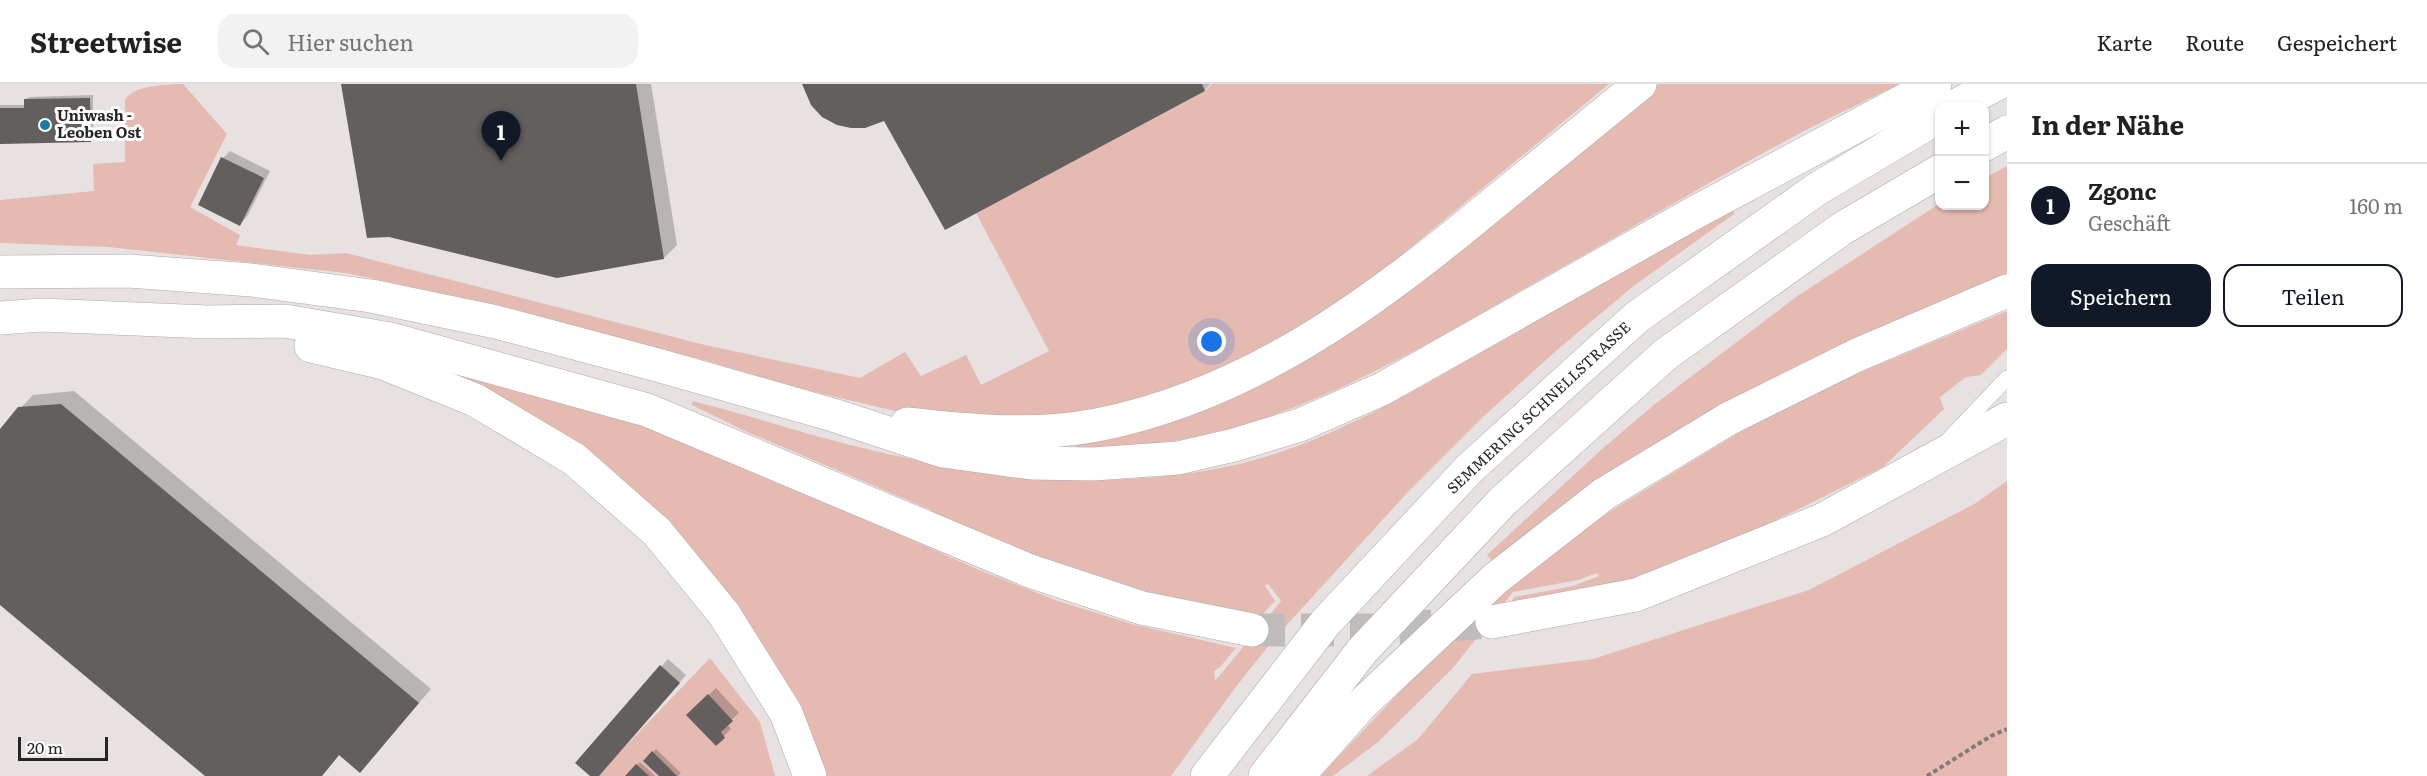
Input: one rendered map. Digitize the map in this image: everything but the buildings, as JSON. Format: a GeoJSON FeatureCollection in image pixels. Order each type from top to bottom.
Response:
{"type":"FeatureCollection","features":[{"type":"Feature","properties":{"kind":"highway"},"geometry":{"type":"LineString","coordinates":[[833,415],[947,428],[1025,432],[1107,422],[1165,407],[1241,377],[1319,335],[1413,270],[1640,84]]}},
{"type":"Feature","properties":{"kind":"highway"},"geometry":{"type":"LineString","coordinates":[[0,272],[129,271],[251,280],[371,296],[496,322],[661,366],[833,415],[943,451],[1031,463],[1093,464],[1167,458],[1234,446],[1300,425],[1382,389],[1694,213],[1935,84]]}},
{"type":"Feature","properties":{"kind":"highway"},"geometry":{"type":"LineString","coordinates":[[1963,102],[1997,84]]}},
{"type":"Feature","properties":{"kind":"highway","name":"SEMMERING SCHNELLSTRASSE"},"geometry":{"type":"LineString","coordinates":[[1206,776],[1326,622],[1469,469],[1637,317],[1817,189],[1935,119]]}},
{"type":"Feature","properties":{"kind":"highway"},"geometry":{"type":"LineString","coordinates":[[1989,142],[2007,132]]}},
{"type":"Feature","properties":{"kind":"highway"},"geometry":{"type":"LineString","coordinates":[[1265,776],[1362,651],[1503,501],[1666,354],[1844,228],[1935,174]]}},
{"type":"Feature","properties":{"kind":"highway"},"geometry":{"type":"LineString","coordinates":[[1291,776],[1306,767],[1360,705],[1495,579],[1604,494],[1728,419],[1857,355],[2007,291]]}},
{"type":"Feature","properties":{"kind":"highway"},"geometry":{"type":"LineString","coordinates":[[0,318],[42,315],[207,322],[285,321],[390,339],[647,410],[1030,571],[1142,608],[1252,630]]}},
{"type":"Feature","properties":{"kind":"highway"},"geometry":{"type":"LineString","coordinates":[[207,322],[382,363],[475,400],[574,459],[657,532],[724,614],[786,713],[810,776]]}},
{"type":"Feature","properties":{"kind":"highway"},"geometry":{"type":"LineString","coordinates":[[1492,622],[1636,595],[1822,520],[2007,419]]}},
{"type":"Feature","properties":{"kind":"lane"},"geometry":{"type":"LineString","coordinates":[[1924,465],[2007,378]]}},
{"type":"Feature","properties":{"kind":"path"},"geometry":{"type":"LineString","coordinates":[[1927,776],[1991,736],[2007,729]]}},
{"type":"Feature","properties":{"kind":"shaded area"},"geometry":{"type":"Polygon","coordinates":[[[183,84],[227,134],[190,207],[240,235],[236,245],[310,255],[346,253],[705,345],[860,378],[905,352],[921,376],[966,355],[981,385],[1049,351],[976,213],[1205,91],[1212,84],[1609,84],[1346,301],[1269,350],[1193,382],[1108,409],[1045,418],[903,413],[794,387],[704,360],[459,297],[346,273],[108,247],[0,243],[0,200],[94,191],[93,164],[125,162],[125,100],[129,95],[141,89],[183,84]]]}},
{"type":"Feature","properties":{"kind":"shaded area"},"geometry":{"type":"Polygon","coordinates":[[[1659,84],[1900,84],[1775,147],[1445,334],[1329,393],[1269,417],[1207,435],[1143,445],[1077,447],[1075,443],[1263,383],[1343,337],[1419,282],[1499,218],[1659,84]]]}},
{"type":"Feature","properties":{"kind":"shaded area"},"geometry":{"type":"Polygon","coordinates":[[[2007,166],[2007,275],[1895,321],[1812,360],[1493,562],[1487,555],[1601,450],[1655,404],[1796,297],[1935,207],[1935,210],[1989,210],[1989,176],[2007,166]]]}},
{"type":"Feature","properties":{"kind":"shaded area"},"geometry":{"type":"Polygon","coordinates":[[[1733,209],[1734,214],[1635,285],[1557,350],[1485,415],[1407,493],[1274,639],[1171,776],[825,776],[738,607],[452,377],[454,370],[642,425],[815,497],[977,569],[1058,601],[1132,624],[1236,648],[1214,671],[1215,681],[1281,601],[1268,584],[1265,586],[1275,601],[1262,615],[1155,598],[1086,578],[930,514],[931,510],[747,432],[692,405],[693,401],[826,439],[912,459],[974,470],[1090,480],[1148,478],[1205,471],[1232,466],[1289,449],[1351,423],[1442,375],[1733,209]]]}},
{"type":"Feature","properties":{"kind":"shaded area"},"geometry":{"type":"Polygon","coordinates":[[[2007,311],[2007,349],[1981,375],[1966,377],[1940,397],[1944,409],[1883,467],[1689,560],[1635,579],[1509,605],[1514,597],[1573,586],[1599,576],[1597,573],[1578,580],[1513,592],[1453,668],[1378,742],[1333,776],[1320,776],[1434,656],[1515,584],[1596,520],[1763,418],[1835,383],[2007,311]]]}},
{"type":"Feature","properties":{"kind":"shaded area"},"geometry":{"type":"Polygon","coordinates":[[[2007,481],[2007,776],[1367,776],[1418,739],[1472,674],[1593,659],[1809,590],[1976,503],[2007,481]]]}},
{"type":"Feature","properties":{"kind":"shaded area"},"geometry":{"type":"Polygon","coordinates":[[[710,658],[760,722],[775,776],[597,776],[710,658]]]}},
{"type":"Feature","properties":{"kind":"tunnel"},"geometry":{"type":"LineString","coordinates":[[1252,630],[1372,630],[1492,622]]}},
{"type":"Feature","properties":{"kind":"place","name":"Uniwash - Leoben Ost"},"geometry":{"type":"Point","coordinates":[45,125]}},
{"type":"Feature","properties":{"kind":"place","name":"Zgonc"},"geometry":{"type":"Point","coordinates":[501,161]}}]}
